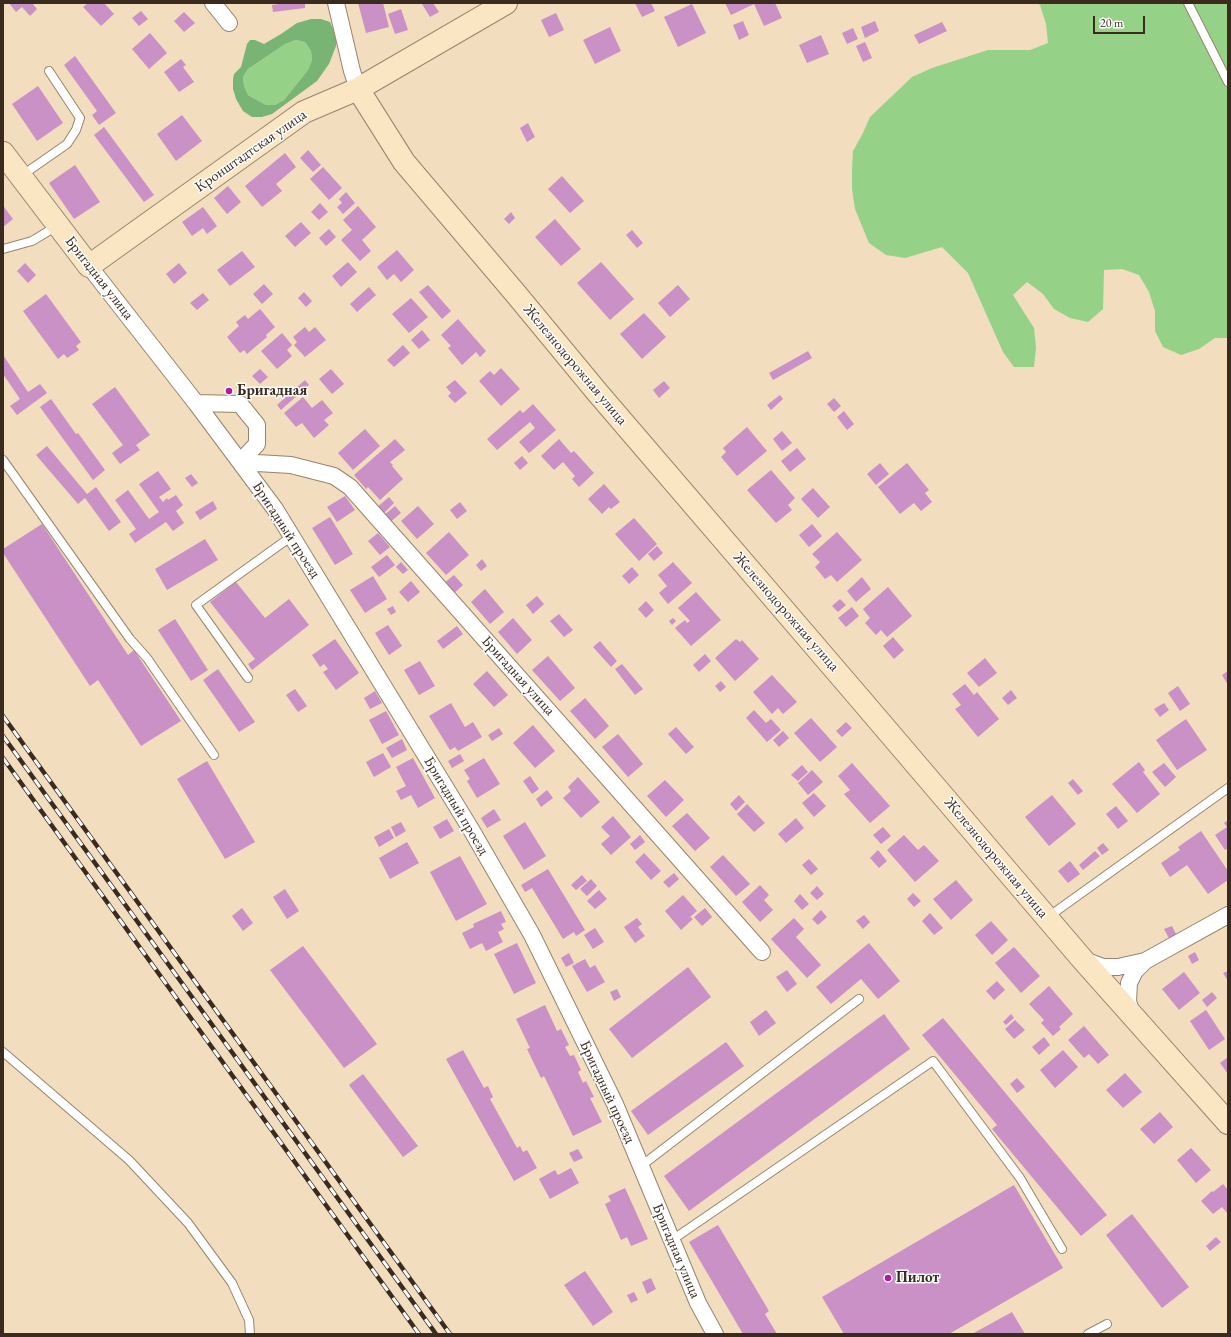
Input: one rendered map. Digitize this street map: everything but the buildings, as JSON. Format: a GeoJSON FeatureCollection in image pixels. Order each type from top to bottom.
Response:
{"type":"FeatureCollection","features":[{"type":"Feature","properties":{"kind":"street"},"geometry":{"type":"LineString","coordinates":[[213,3],[229,23]]}},
{"type":"Feature","properties":{"kind":"street"},"geometry":{"type":"LineString","coordinates":[[336,3],[352,71],[358,89]]}},
{"type":"Feature","properties":{"kind":"street","name":"Кронштадтская улица"},"geometry":{"type":"LineString","coordinates":[[89,266],[304,112],[358,89],[506,3]]}},
{"type":"Feature","properties":{"kind":"street","name":"Железнодорожная улица"},"geometry":{"type":"LineString","coordinates":[[358,89],[404,162],[597,392],[1132,1017],[1228,1123]]}},
{"type":"Feature","properties":{"kind":"street","name":"Бригадная улица"},"geometry":{"type":"LineString","coordinates":[[3,153],[89,266],[196,402],[240,462],[291,465],[334,476],[350,486],[762,952]]}},
{"type":"Feature","properties":{"kind":"street"},"geometry":{"type":"LineString","coordinates":[[196,402],[240,404],[257,425],[257,444],[240,462]]}},
{"type":"Feature","properties":{"kind":"street","name":"Бригадный проезд"},"geometry":{"type":"LineString","coordinates":[[240,462],[275,509],[292,536],[472,831],[532,935],[615,1104],[641,1166]]}},
{"type":"Feature","properties":{"kind":"street"},"geometry":{"type":"LineString","coordinates":[[1132,1017],[1128,1001],[1129,983],[1135,971],[1145,961],[1228,915]]}},
{"type":"Feature","properties":{"kind":"street"},"geometry":{"type":"LineString","coordinates":[[1083,960],[1103,967],[1118,967],[1145,961]]}},
{"type":"Feature","properties":{"kind":"street","name":"Бригадная улица"},"geometry":{"type":"LineString","coordinates":[[641,1166],[698,1303],[715,1334]]}},
{"type":"Feature","properties":{"kind":"lane"},"geometry":{"type":"LineString","coordinates":[[1188,3],[1228,82]]}},
{"type":"Feature","properties":{"kind":"lane"},"geometry":{"type":"LineString","coordinates":[[20,176],[67,144],[76,130],[80,118],[49,71]]}},
{"type":"Feature","properties":{"kind":"lane"},"geometry":{"type":"LineString","coordinates":[[3,249],[32,241],[58,225]]}},
{"type":"Feature","properties":{"kind":"lane"},"geometry":{"type":"LineString","coordinates":[[3,460],[130,639],[147,658],[214,755]]}},
{"type":"Feature","properties":{"kind":"lane"},"geometry":{"type":"LineString","coordinates":[[248,678],[196,605],[292,536]]}},
{"type":"Feature","properties":{"kind":"lane"},"geometry":{"type":"LineString","coordinates":[[1047,918],[1228,788]]}},
{"type":"Feature","properties":{"kind":"lane"},"geometry":{"type":"LineString","coordinates":[[641,1166],[859,999]]}},
{"type":"Feature","properties":{"kind":"lane"},"geometry":{"type":"LineString","coordinates":[[3,1052],[129,1160],[188,1223],[232,1283],[250,1320],[250,1334]]}},
{"type":"Feature","properties":{"kind":"lane"},"geometry":{"type":"LineString","coordinates":[[672,1240],[933,1061],[1020,1178],[1062,1248]]}},
{"type":"Feature","properties":{"kind":"lane"},"geometry":{"type":"LineString","coordinates":[[1088,1334],[1107,1324]]}},
{"type":"Feature","properties":{"kind":"green space"},"geometry":{"type":"Polygon","coordinates":[[[1037,3],[1228,3],[1228,338],[1215,338],[1199,349],[1181,355],[1163,347],[1155,331],[1155,311],[1149,292],[1139,275],[1122,269],[1104,270],[1103,309],[1088,322],[1070,318],[1054,309],[1043,294],[1027,282],[1013,295],[1034,328],[1036,348],[1034,367],[1014,367],[1003,352],[968,273],[942,247],[905,258],[886,255],[869,243],[855,209],[852,189],[852,169],[853,151],[870,117],[912,77],[932,68],[988,50],[1030,50],[1048,43],[1046,24],[1040,5],[1037,3]]]}},
{"type":"Feature","properties":{"kind":"green space"},"geometry":{"type":"Polygon","coordinates":[[[311,19],[321,19],[330,22],[336,36],[336,46],[329,64],[317,81],[272,114],[262,117],[252,117],[243,111],[236,99],[233,89],[234,74],[241,67],[247,44],[250,40],[255,40],[264,44],[297,23],[311,19]],[[296,40],[285,44],[248,69],[243,77],[244,86],[248,95],[266,105],[275,105],[284,100],[308,70],[312,60],[311,51],[305,42],[296,40]]]}},
{"type":"Feature","properties":{"kind":"green space"},"geometry":{"type":"Polygon","coordinates":[[[296,40],[305,42],[311,51],[312,60],[308,70],[284,100],[275,105],[266,105],[248,95],[244,86],[243,77],[248,69],[285,44],[296,40]]]}},
{"type":"Feature","properties":{"kind":"railway"},"geometry":{"type":"LineString","coordinates":[[3,716],[450,1334]]}},
{"type":"Feature","properties":{"kind":"railway"},"geometry":{"type":"LineString","coordinates":[[3,736],[436,1334]]}},
{"type":"Feature","properties":{"kind":"railway"},"geometry":{"type":"LineString","coordinates":[[3,758],[419,1334]]}},
{"type":"Feature","properties":{"kind":"place","name":"Бригадная"},"geometry":{"type":"Point","coordinates":[229,391]}},
{"type":"Feature","properties":{"kind":"place","name":"Пилот"},"geometry":{"type":"Point","coordinates":[888,1278]}}]}
